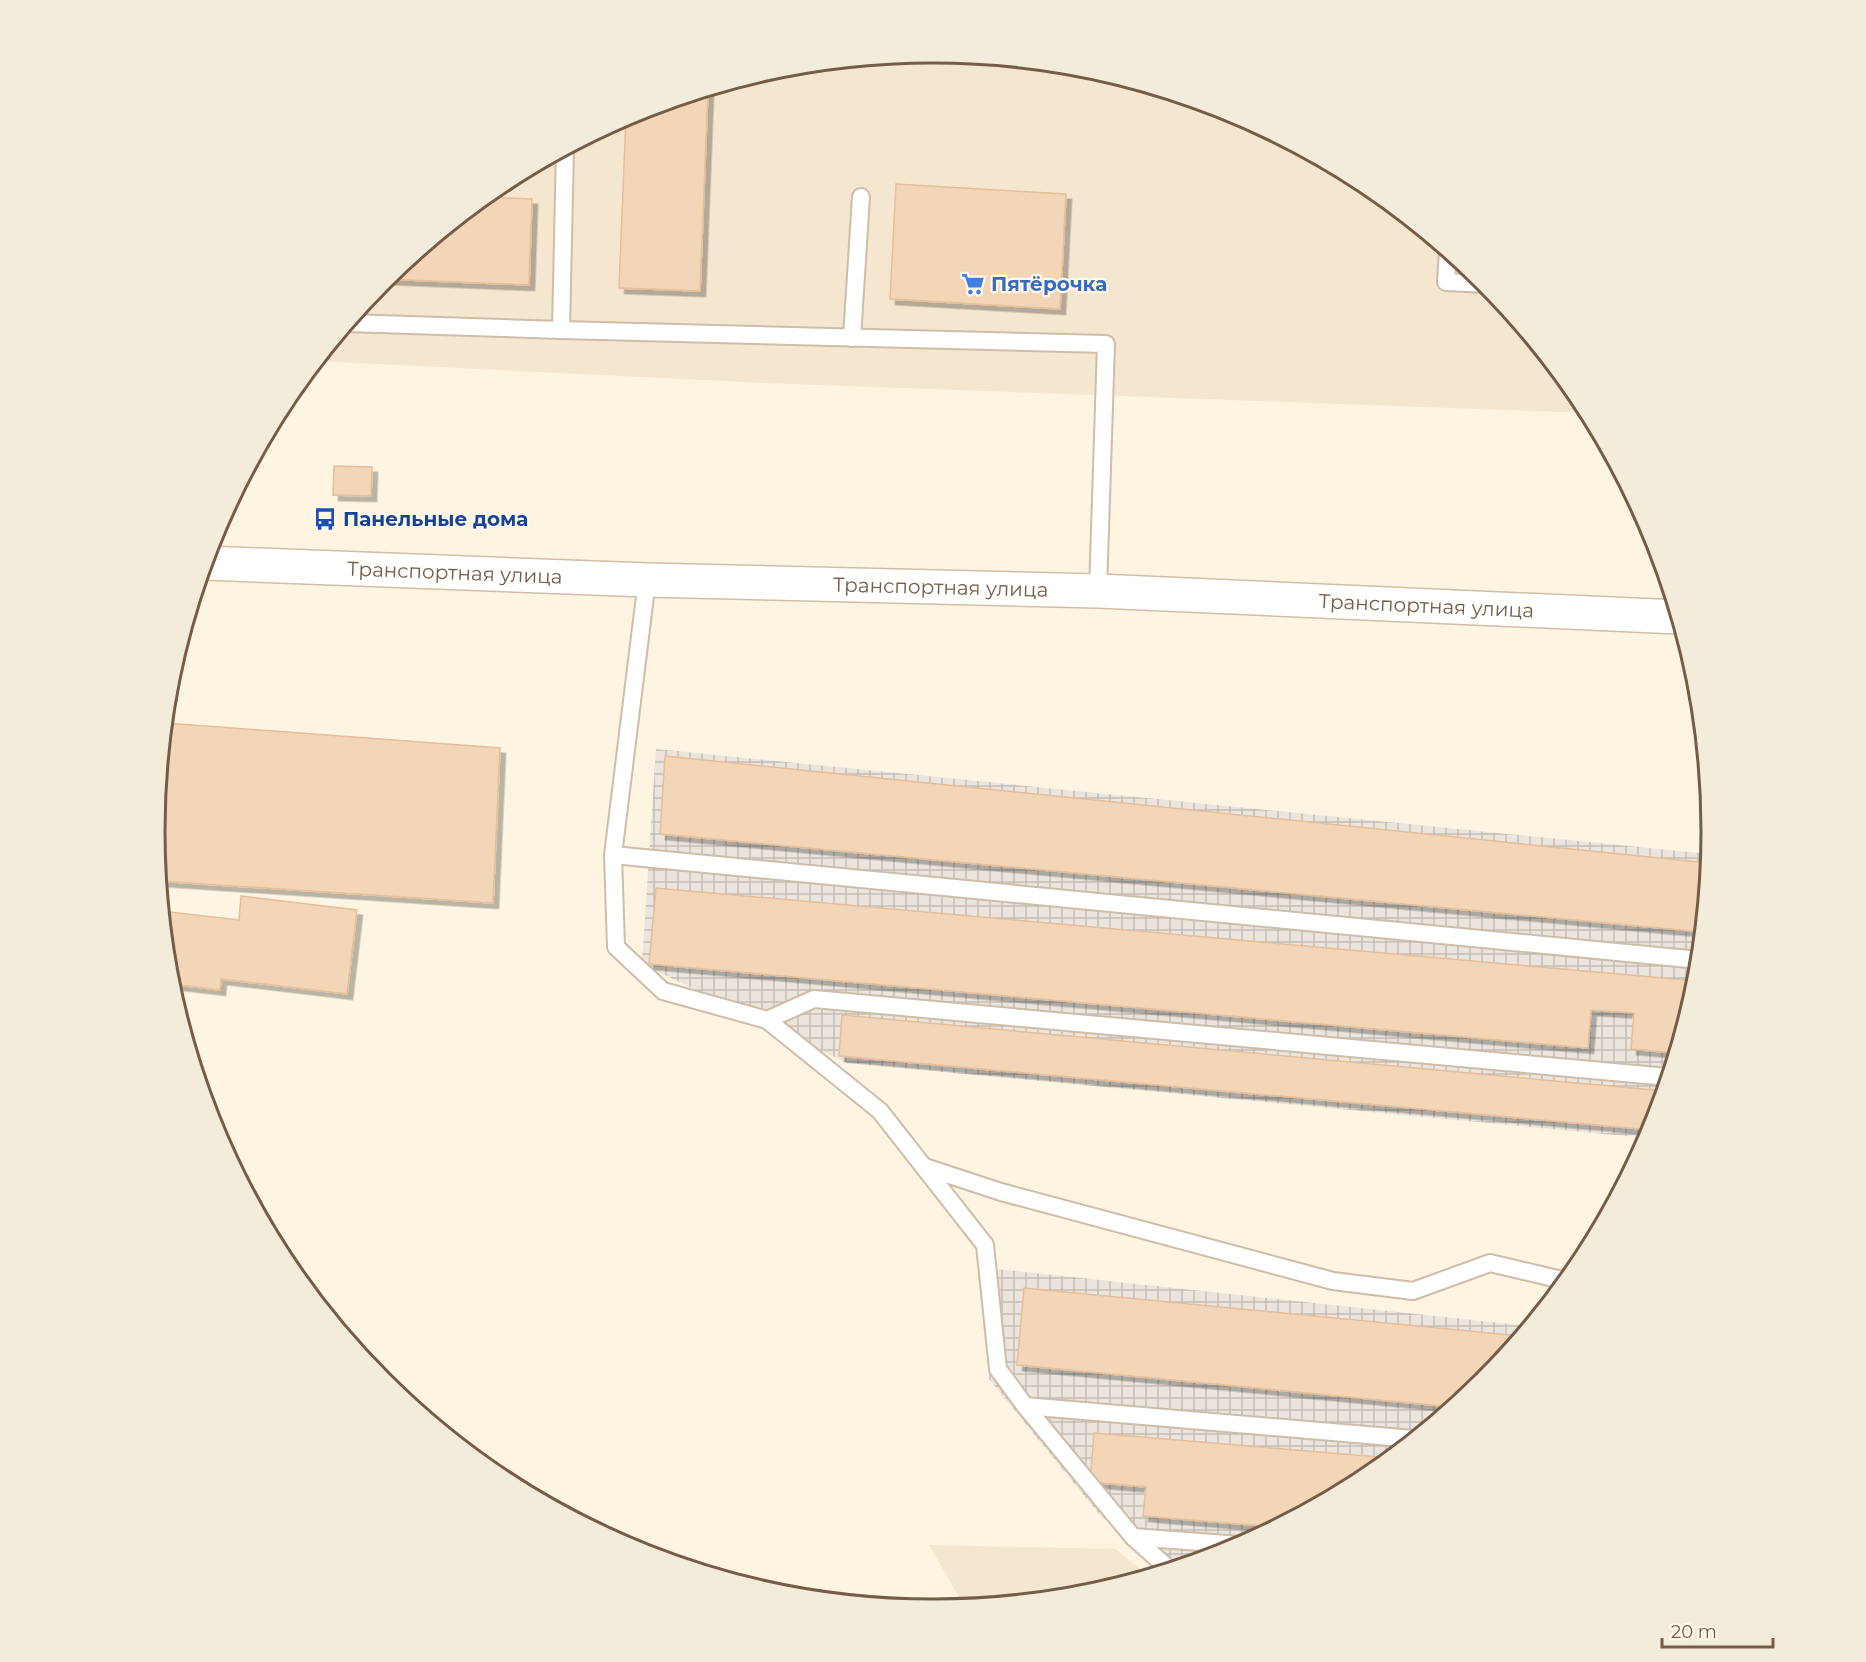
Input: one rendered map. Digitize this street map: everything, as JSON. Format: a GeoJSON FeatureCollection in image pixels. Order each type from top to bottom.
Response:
{"type":"FeatureCollection","features":[{"type":"Feature","properties":{"kind":"main road","name":"Транспортная улица"},"geometry":{"type":"LineString","coordinates":[[213,564],[647,580],[1098,591],[1670,617]]}},
{"type":"Feature","properties":{"kind":"lane"},"geometry":{"type":"LineString","coordinates":[[561,330],[565,157]]}},
{"type":"Feature","properties":{"kind":"lane"},"geometry":{"type":"LineString","coordinates":[[852,338],[861,197]]}},
{"type":"Feature","properties":{"kind":"lane"},"geometry":{"type":"LineString","coordinates":[[1447,262],[1446,282],[1471,283]]}},
{"type":"Feature","properties":{"kind":"lane"},"geometry":{"type":"LineString","coordinates":[[358,323],[1106,344],[1098,591]]}},
{"type":"Feature","properties":{"kind":"lane"},"geometry":{"type":"LineString","coordinates":[[647,580],[613,855],[616,947],[663,991],[767,1020],[880,1111],[985,1245],[998,1369],[1025,1406],[1133,1537],[1163,1563]]}},
{"type":"Feature","properties":{"kind":"lane"},"geometry":{"type":"LineString","coordinates":[[613,855],[1690,959]]}},
{"type":"Feature","properties":{"kind":"lane"},"geometry":{"type":"LineString","coordinates":[[767,1020],[814,999],[1661,1076]]}},
{"type":"Feature","properties":{"kind":"lane"},"geometry":{"type":"LineString","coordinates":[[924,1167],[1001,1192],[1332,1281],[1413,1291],[1490,1263],[1557,1279]]}},
{"type":"Feature","properties":{"kind":"lane"},"geometry":{"type":"LineString","coordinates":[[1025,1406],[1403,1438]]}},
{"type":"Feature","properties":{"kind":"lane"},"geometry":{"type":"LineString","coordinates":[[1133,1537],[1220,1544]]}},
{"type":"Feature","properties":{"kind":"shaded area"},"geometry":{"type":"Polygon","coordinates":[[[933,63],[983,65],[1083,78],[1132,89],[1227,121],[1317,166],[1360,192],[1401,222],[1476,288],[1542,363],[1577,413],[764,383],[325,361],[390,288],[465,222],[506,192],[549,166],[639,121],[734,89],[783,78],[883,65],[933,63]]]}},
{"type":"Feature","properties":{"kind":"shaded area"},"geometry":{"type":"Polygon","coordinates":[[[656,749],[1700,853],[1694,931],[1686,981],[1675,1030],[1638,1137],[847,1063],[642,964],[656,749]]]}},
{"type":"Feature","properties":{"kind":"shaded area"},"geometry":{"type":"Polygon","coordinates":[[[997,1269],[1520,1325],[1476,1374],[1439,1408],[1360,1470],[1273,1520],[1227,1541],[1158,1565],[1099,1514],[989,1379],[997,1269]]]}},
{"type":"Feature","properties":{"kind":"shaded area"},"geometry":{"type":"Polygon","coordinates":[[[929,1545],[1115,1549],[1142,1570],[1083,1584],[1033,1592],[959,1598],[929,1545]]]}},
{"type":"Feature","properties":{"kind":"building"},"geometry":{"type":"Polygon","coordinates":[[[708,97],[700,291],[619,288],[626,127],[708,97]]]}},
{"type":"Feature","properties":{"kind":"building"},"geometry":{"type":"Polygon","coordinates":[[[896,184],[1066,194],[1060,309],[890,299],[896,184]]]}},
{"type":"Feature","properties":{"kind":"building"},"geometry":{"type":"Polygon","coordinates":[[[498,198],[532,199],[529,285],[399,280],[465,222],[498,198]]]}},
{"type":"Feature","properties":{"kind":"building"},"geometry":{"type":"Polygon","coordinates":[[[334,466],[372,467],[371,496],[333,495],[334,466]]]}},
{"type":"Feature","properties":{"kind":"building"},"geometry":{"type":"Polygon","coordinates":[[[173,724],[500,748],[493,903],[167,882],[165,831],[167,781],[173,724]]]}},
{"type":"Feature","properties":{"kind":"building"},"geometry":{"type":"Polygon","coordinates":[[[665,756],[1700,862],[1694,931],[660,834],[665,756]]]}},
{"type":"Feature","properties":{"kind":"building"},"geometry":{"type":"Polygon","coordinates":[[[656,888],[1686,980],[1668,1052],[1631,1049],[1634,1013],[1591,1010],[1588,1048],[649,964],[656,888]]]}},
{"type":"Feature","properties":{"kind":"building"},"geometry":{"type":"Polygon","coordinates":[[[241,896],[357,910],[347,994],[221,979],[220,990],[181,985],[170,912],[239,920],[241,896]]]}},
{"type":"Feature","properties":{"kind":"building"},"geometry":{"type":"Polygon","coordinates":[[[842,1015],[1656,1090],[1641,1129],[839,1056],[842,1015]]]}},
{"type":"Feature","properties":{"kind":"building"},"geometry":{"type":"Polygon","coordinates":[[[1024,1288],[1512,1335],[1476,1374],[1441,1406],[1017,1365],[1024,1288]]]}},
{"type":"Feature","properties":{"kind":"building"},"geometry":{"type":"Polygon","coordinates":[[[1094,1433],[1378,1457],[1317,1496],[1260,1526],[1143,1516],[1146,1487],[1090,1482],[1094,1433]]]}},
{"type":"Feature","properties":{"kind":"place","name":"Пятёрочка"},"geometry":{"type":"Point","coordinates":[973,284]}},
{"type":"Feature","properties":{"kind":"place","name":"Панельные дома"},"geometry":{"type":"Point","coordinates":[325,519]}}]}
